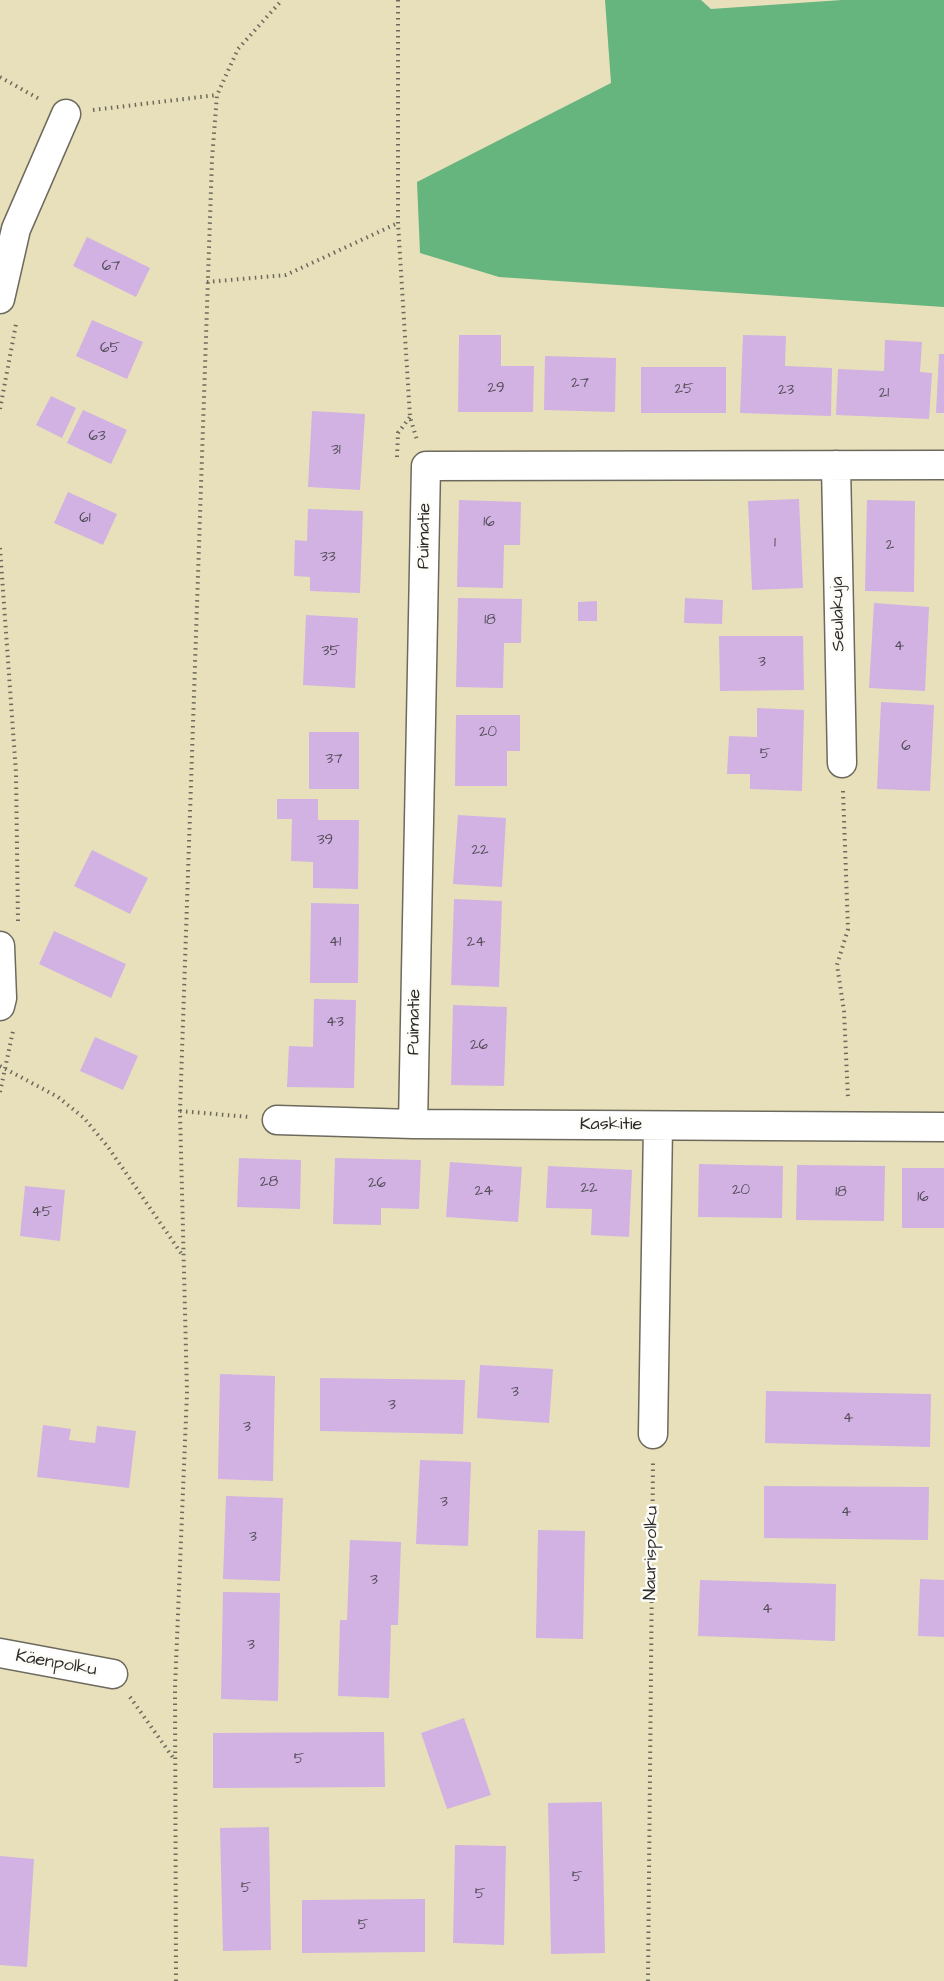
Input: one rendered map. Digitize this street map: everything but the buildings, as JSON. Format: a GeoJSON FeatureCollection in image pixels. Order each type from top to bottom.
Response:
{"type":"FeatureCollection","features":[{"type":"Feature","properties":{"kind":"street"},"geometry":{"type":"LineString","coordinates":[[0,299],[16,229],[66,114]]}},
{"type":"Feature","properties":{"kind":"street","name":"Seulakuja"},"geometry":{"type":"LineString","coordinates":[[836,465],[842,763]]}},
{"type":"Feature","properties":{"kind":"street"},"geometry":{"type":"LineString","coordinates":[[426,466],[944,465]]}},
{"type":"Feature","properties":{"kind":"street","name":"Puimatie"},"geometry":{"type":"LineString","coordinates":[[412,1124],[426,466]]}},
{"type":"Feature","properties":{"kind":"street"},"geometry":{"type":"LineString","coordinates":[[7,1015],[2,998],[9,939]]}},
{"type":"Feature","properties":{"kind":"street","name":"Kaskitie"},"geometry":{"type":"LineString","coordinates":[[278,1120],[412,1124],[944,1127]]}},
{"type":"Feature","properties":{"kind":"street"},"geometry":{"type":"LineString","coordinates":[[653,1434],[658,1126]]}},
{"type":"Feature","properties":{"kind":"street","name":"Käenpolku"},"geometry":{"type":"LineString","coordinates":[[0,1653],[113,1674]]}},
{"type":"Feature","properties":{"kind":"path"},"geometry":{"type":"LineString","coordinates":[[176,1981],[176,1688],[187,1392],[180,1112],[212,159],[217,95],[238,49],[282,0]]}},
{"type":"Feature","properties":{"kind":"path"},"geometry":{"type":"LineString","coordinates":[[398,0],[398,223],[410,417],[426,466]]}},
{"type":"Feature","properties":{"kind":"path"},"geometry":{"type":"LineString","coordinates":[[0,77],[66,114],[217,95]]}},
{"type":"Feature","properties":{"kind":"path"},"geometry":{"type":"LineString","coordinates":[[207,282],[286,274],[398,223]]}},
{"type":"Feature","properties":{"kind":"path"},"geometry":{"type":"LineString","coordinates":[[397,469],[398,433],[410,417]]}},
{"type":"Feature","properties":{"kind":"path"},"geometry":{"type":"LineString","coordinates":[[0,551],[16,772],[9,939]]}},
{"type":"Feature","properties":{"kind":"path"},"geometry":{"type":"LineString","coordinates":[[842,763],[848,929],[837,965],[844,1011],[848,1127]]}},
{"type":"Feature","properties":{"kind":"path"},"geometry":{"type":"LineString","coordinates":[[0,1092],[7,1015]]}},
{"type":"Feature","properties":{"kind":"path"},"geometry":{"type":"LineString","coordinates":[[2,1068],[57,1097],[84,1118],[108,1147],[183,1256]]}},
{"type":"Feature","properties":{"kind":"path"},"geometry":{"type":"LineString","coordinates":[[180,1112],[278,1120]]}},
{"type":"Feature","properties":{"kind":"path","name":"Naurispolku"},"geometry":{"type":"LineString","coordinates":[[648,1981],[653,1434]]}},
{"type":"Feature","properties":{"kind":"path"},"geometry":{"type":"LineString","coordinates":[[113,1674],[175,1760]]}},
{"type":"Feature","properties":{"kind":"green space"},"geometry":{"type":"Polygon","coordinates":[[[605,0],[701,0],[711,9],[842,0],[944,0],[944,307],[499,277],[420,253],[417,182],[611,83],[605,0]]]}}]}
